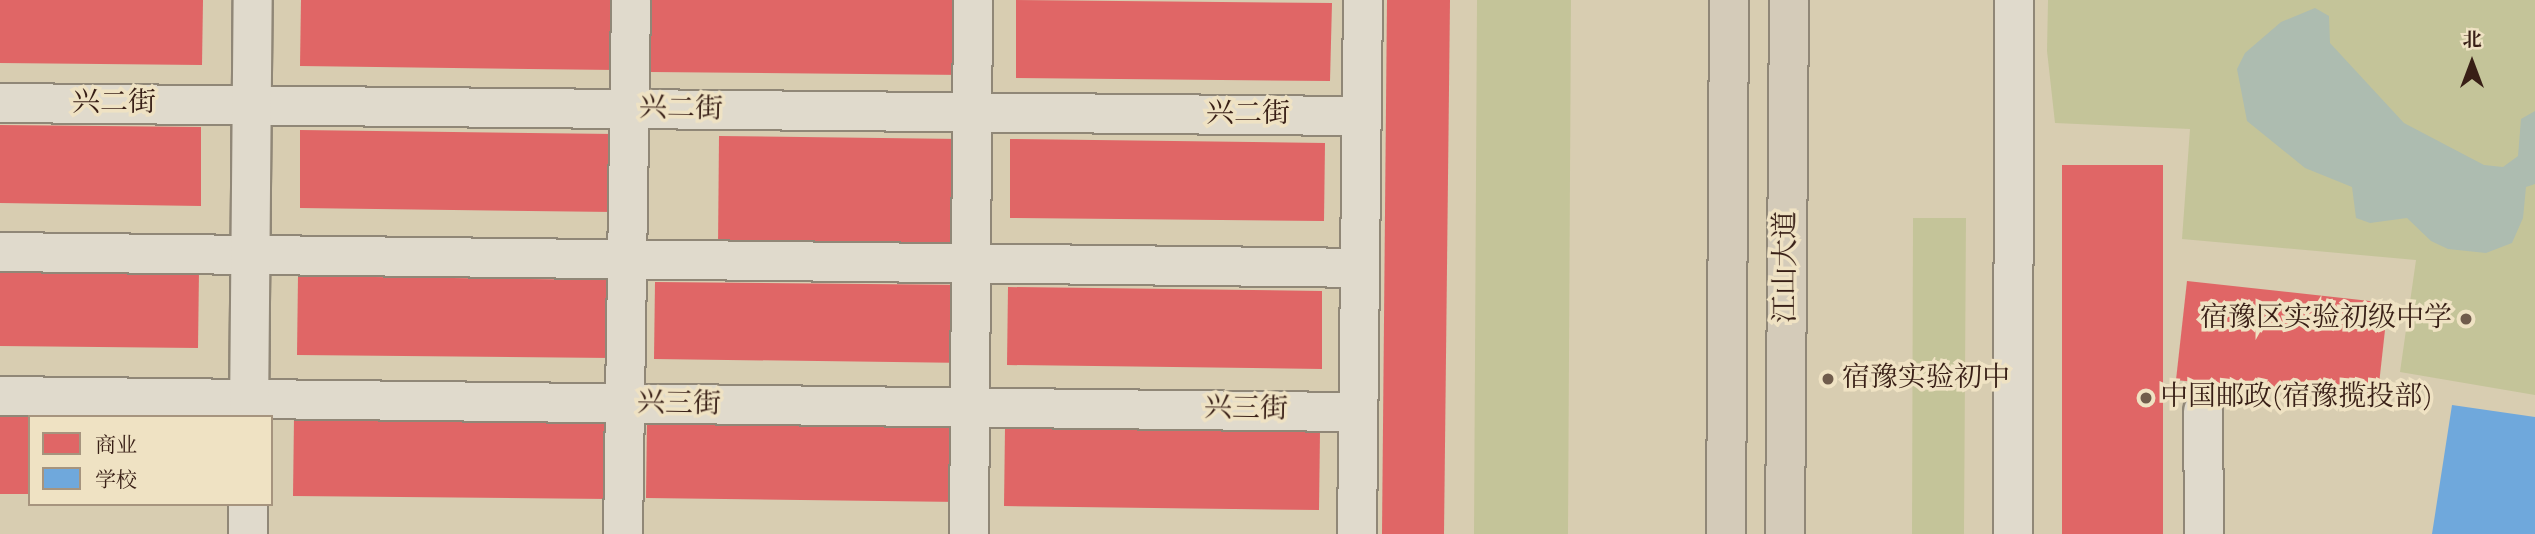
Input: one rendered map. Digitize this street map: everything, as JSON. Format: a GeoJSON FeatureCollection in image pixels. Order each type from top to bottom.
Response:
{"type":"FeatureCollection","features":[{"type":"Feature","properties":{"kind":"main road"},"geometry":{"type":"LineString","coordinates":[[1726,534],[1728,0]]}},
{"type":"Feature","properties":{"kind":"main road","name":"江山大道"},"geometry":{"type":"LineString","coordinates":[[1785,534],[1789,0]]}},
{"type":"Feature","properties":{"kind":"street"},"geometry":{"type":"LineString","coordinates":[[249,408],[253,0]]}},
{"type":"Feature","properties":{"kind":"street"},"geometry":{"type":"LineString","coordinates":[[623,534],[631,0]]}},
{"type":"Feature","properties":{"kind":"street"},"geometry":{"type":"LineString","coordinates":[[969,534],[973,0]]}},
{"type":"Feature","properties":{"kind":"street"},"geometry":{"type":"LineString","coordinates":[[1357,534],[1363,0]]}},
{"type":"Feature","properties":{"kind":"street"},"geometry":{"type":"LineString","coordinates":[[2013,534],[2014,0]]}},
{"type":"Feature","properties":{"kind":"street","name":"兴二街"},"geometry":{"type":"LineString","coordinates":[[0,103],[1362,116]]}},
{"type":"Feature","properties":{"kind":"street"},"geometry":{"type":"LineString","coordinates":[[0,252],[1360,268]]}},
{"type":"Feature","properties":{"kind":"street","name":"兴三街"},"geometry":{"type":"LineString","coordinates":[[0,396],[249,408],[625,404],[1358,412]]}},
{"type":"Feature","properties":{"kind":"street"},"geometry":{"type":"LineString","coordinates":[[2203,411],[2204,534]]}},
{"type":"Feature","properties":{"kind":"street"},"geometry":{"type":"LineString","coordinates":[[248,506],[248,534]]}},
{"type":"Feature","properties":{"kind":"green space"},"geometry":{"type":"Polygon","coordinates":[[[1477,0],[1571,0],[1568,534],[1474,534],[1477,0]]]}},
{"type":"Feature","properties":{"kind":"green space","name":"宿豫区实验初级中学"},"geometry":{"type":"Polygon","coordinates":[[[2048,0],[2535,0],[2535,395],[2400,372],[2416,260],[2182,239],[2190,129],[2055,123],[2047,51],[2048,0]]]}},
{"type":"Feature","properties":{"kind":"green space"},"geometry":{"type":"Polygon","coordinates":[[[1913,218],[1966,218],[1964,534],[1912,534],[1913,218]]]}},
{"type":"Feature","properties":{"kind":"shaded area"},"geometry":{"type":"Polygon","coordinates":[[[2315,8],[2329,16],[2330,43],[2404,123],[2484,165],[2503,167],[2518,156],[2521,119],[2535,111],[2535,184],[2526,187],[2523,218],[2512,243],[2486,253],[2448,249],[2431,241],[2407,218],[2370,223],[2356,218],[2352,187],[2305,168],[2247,121],[2237,69],[2245,53],[2281,22],[2315,8]]]}},
{"type":"Feature","properties":{"kind":"building: 商业"},"geometry":{"type":"Polygon","coordinates":[[[0,0],[203,0],[202,65],[0,63],[0,0]]]}},
{"type":"Feature","properties":{"kind":"building: 商业"},"geometry":{"type":"Polygon","coordinates":[[[301,0],[616,0],[615,70],[300,66],[301,0]]]}},
{"type":"Feature","properties":{"kind":"building: 商业"},"geometry":{"type":"Polygon","coordinates":[[[651,0],[966,0],[965,75],[651,72],[651,0]]]}},
{"type":"Feature","properties":{"kind":"building: 商业"},"geometry":{"type":"Polygon","coordinates":[[[1016,0],[1332,3],[1330,81],[1016,78],[1016,0]]]}},
{"type":"Feature","properties":{"kind":"building: 商业"},"geometry":{"type":"Polygon","coordinates":[[[1387,0],[1450,0],[1444,534],[1382,534],[1387,0]]]}},
{"type":"Feature","properties":{"kind":"building: 商业"},"geometry":{"type":"Polygon","coordinates":[[[0,125],[201,127],[201,206],[0,203],[0,125]]]}},
{"type":"Feature","properties":{"kind":"building: 商业"},"geometry":{"type":"Polygon","coordinates":[[[300,130],[615,134],[614,212],[300,208],[300,130]]]}},
{"type":"Feature","properties":{"kind":"building: 商业"},"geometry":{"type":"Polygon","coordinates":[[[719,136],[961,139],[960,251],[718,247],[719,136]]]}},
{"type":"Feature","properties":{"kind":"building: 商业"},"geometry":{"type":"Polygon","coordinates":[[[1010,139],[1325,143],[1324,221],[1010,218],[1010,139]]]}},
{"type":"Feature","properties":{"kind":"building: 商业"},"geometry":{"type":"Polygon","coordinates":[[[2062,165],[2163,165],[2163,534],[2062,534],[2062,165]]]}},
{"type":"Feature","properties":{"kind":"building: 商业"},"geometry":{"type":"Polygon","coordinates":[[[0,268],[199,270],[198,348],[0,346],[0,268]]]}},
{"type":"Feature","properties":{"kind":"building: 商业"},"geometry":{"type":"Polygon","coordinates":[[[298,276],[612,280],[612,358],[297,355],[298,276]]]}},
{"type":"Feature","properties":{"kind":"building: 商业"},"geometry":{"type":"Polygon","coordinates":[[[2187,281],[2388,303],[2377,402],[2176,380],[2187,281]]]}},
{"type":"Feature","properties":{"kind":"building: 商业"},"geometry":{"type":"Polygon","coordinates":[[[655,282],[970,285],[969,363],[654,359],[655,282]]]}},
{"type":"Feature","properties":{"kind":"building: 商业"},"geometry":{"type":"Polygon","coordinates":[[[1008,287],[1322,291],[1322,369],[1007,365],[1008,287]]]}},
{"type":"Feature","properties":{"kind":"building: 商业"},"geometry":{"type":"Polygon","coordinates":[[[0,415],[28,416],[28,494],[0,494],[0,415]]]}},
{"type":"Feature","properties":{"kind":"building: 商业"},"geometry":{"type":"Polygon","coordinates":[[[294,418],[609,421],[608,499],[293,496],[294,418]]]}},
{"type":"Feature","properties":{"kind":"building: 商业"},"geometry":{"type":"Polygon","coordinates":[[[647,420],[961,423],[960,502],[646,498],[647,420]]]}},
{"type":"Feature","properties":{"kind":"building: 商业"},"geometry":{"type":"Polygon","coordinates":[[[1005,428],[1320,431],[1319,510],[1004,506],[1005,428]]]}},
{"type":"Feature","properties":{"kind":"building: 学校"},"geometry":{"type":"Polygon","coordinates":[[[2452,405],[2535,417],[2535,534],[2432,534],[2452,405]]]}},
{"type":"Feature","properties":{"kind":"place","name":"宿豫区实验初级中学"},"geometry":{"type":"Point","coordinates":[2466,319]}},
{"type":"Feature","properties":{"kind":"place","name":"宿豫实验初中"},"geometry":{"type":"Point","coordinates":[1828,379]}},
{"type":"Feature","properties":{"kind":"place","name":"中国邮政(宿豫揽投部)"},"geometry":{"type":"Point","coordinates":[2146,398]}}]}
